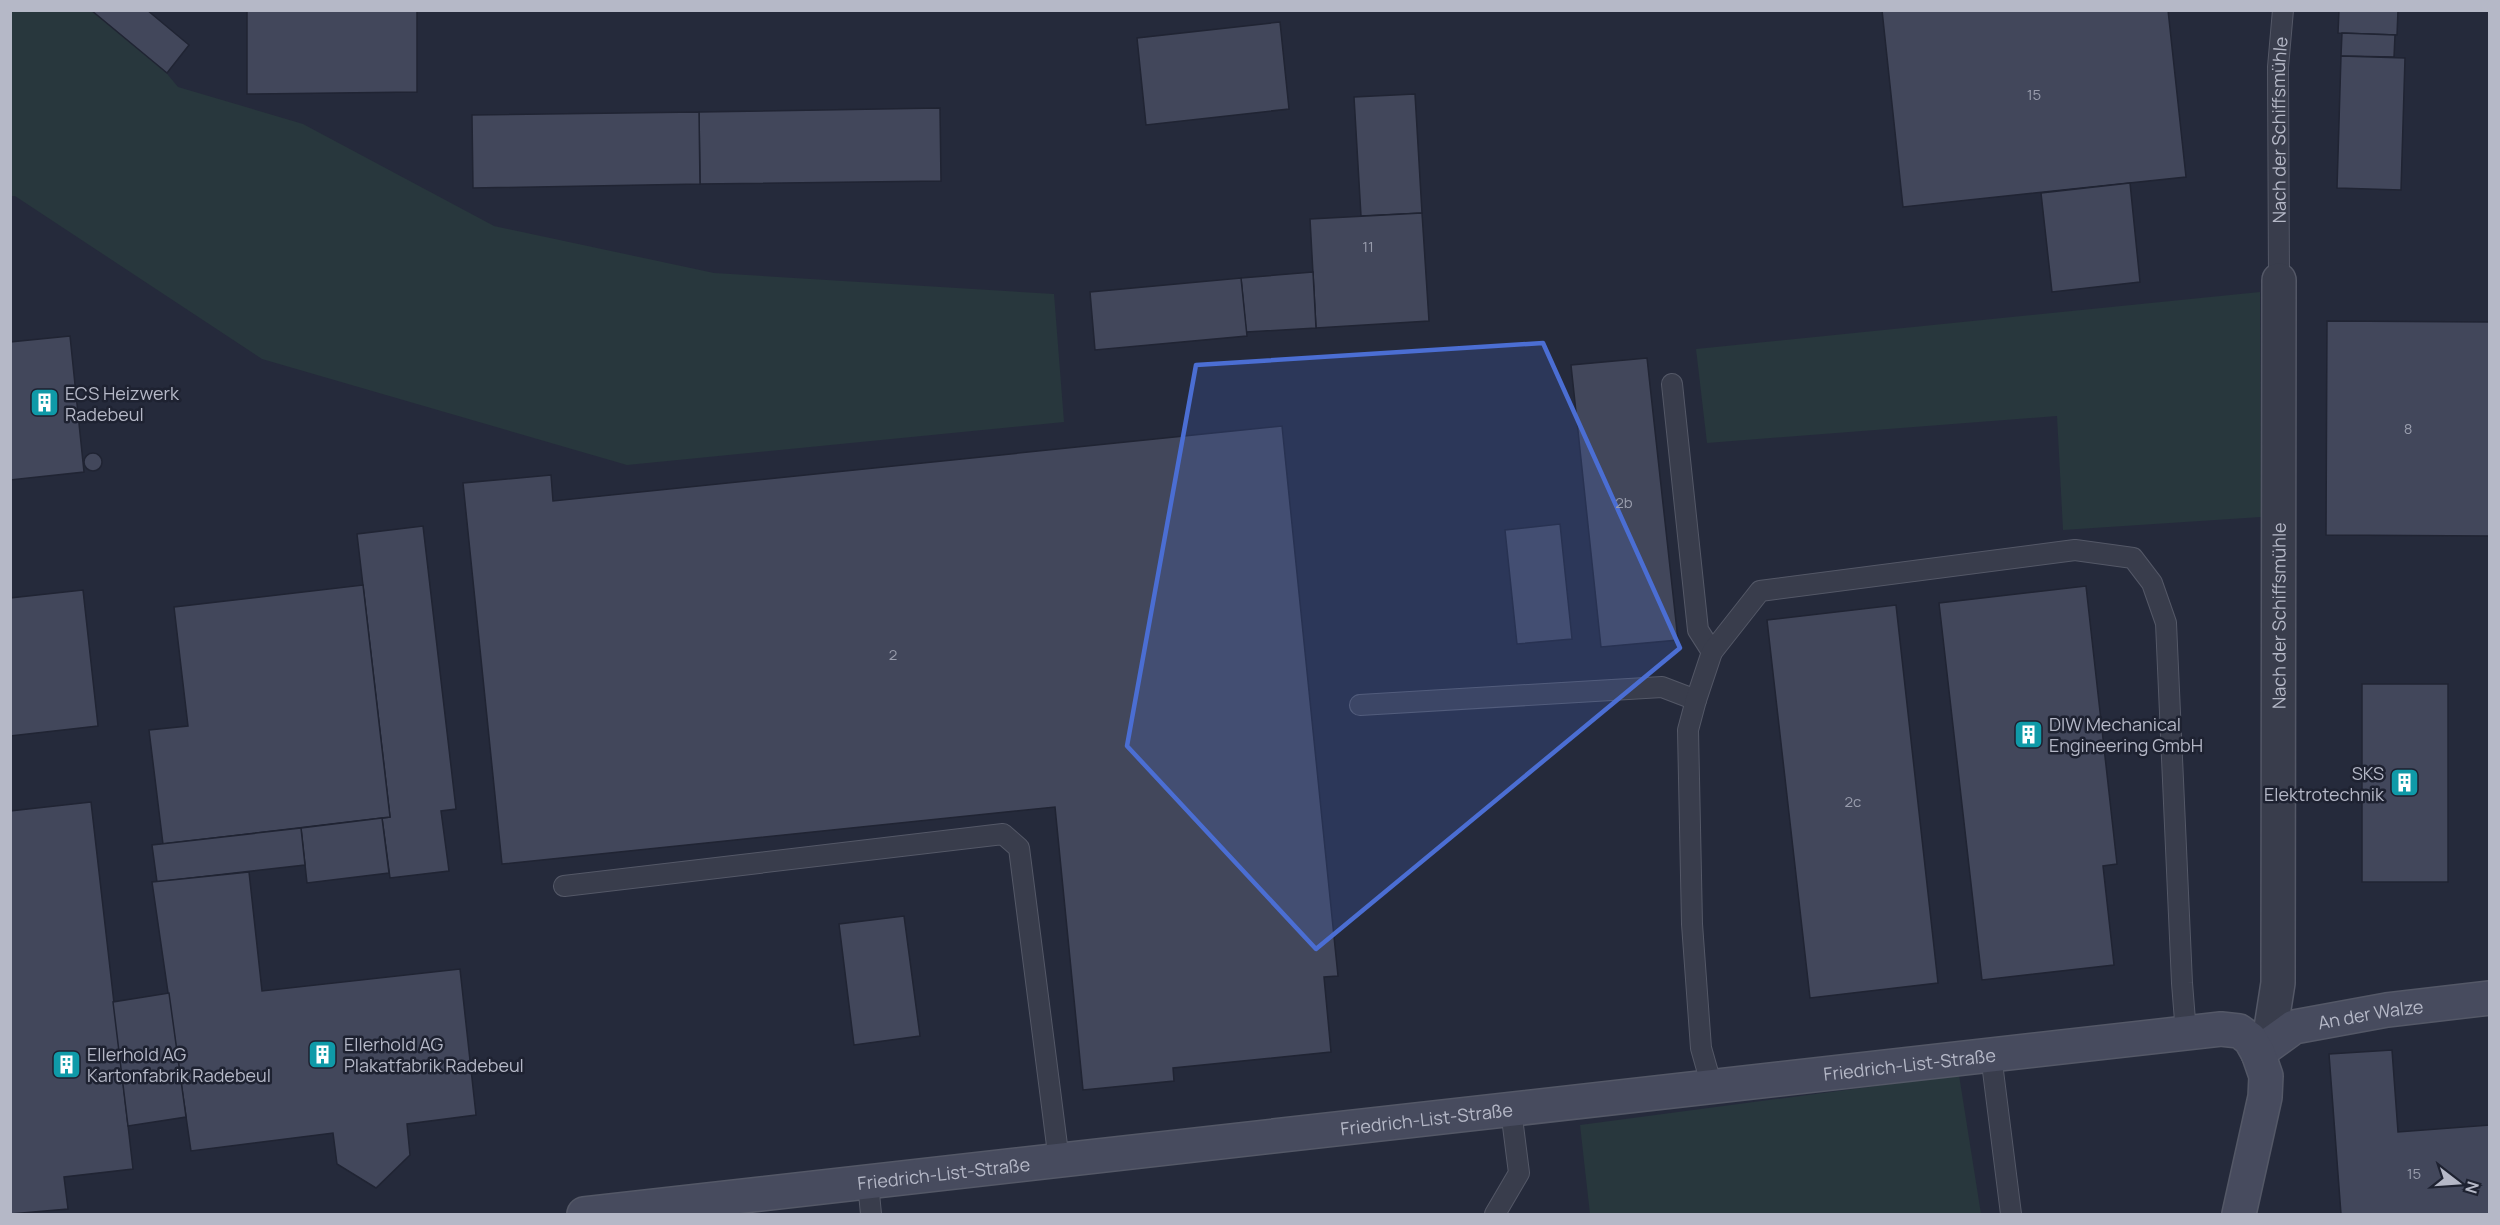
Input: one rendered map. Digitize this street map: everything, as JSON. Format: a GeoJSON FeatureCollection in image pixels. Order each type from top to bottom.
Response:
{"type":"FeatureCollection","features":[{"type":"Feature","properties":{"kind":"street","name":"Nach der Schiffsmühle"},"geometry":{"type":"LineString","coordinates":[[2258,1053],[2271,1028],[2278,983],[2279,280]]}},
{"type":"Feature","properties":{"kind":"street","name":"An der Walze"},"geometry":{"type":"LineString","coordinates":[[2258,1053],[2294,1027],[2387,1010],[2490,998]]}},
{"type":"Feature","properties":{"kind":"street","name":"Friedrich-List-Straße"},"geometry":{"type":"LineString","coordinates":[[584,1215],[2221,1029],[2239,1031],[2250,1039],[2258,1053]]}},
{"type":"Feature","properties":{"kind":"street"},"geometry":{"type":"LineString","coordinates":[[2239,1215],[2265,1097],[2266,1076],[2258,1053]]}},
{"type":"Feature","properties":{"kind":"lane","name":"Nach der Schiffsmühle"},"geometry":{"type":"LineString","coordinates":[[2279,280],[2278,67],[2283,10]]}},
{"type":"Feature","properties":{"kind":"lane"},"geometry":{"type":"LineString","coordinates":[[1672,384],[1698,630],[1712,652]]}},
{"type":"Feature","properties":{"kind":"lane"},"geometry":{"type":"LineString","coordinates":[[1712,1087],[1701,1048],[1692,924],[1688,730],[1695,700],[1712,652],[1760,591],[2075,550],[2133,558],[2152,582],[2166,623],[2186,1033]]}},
{"type":"Feature","properties":{"kind":"lane"},"geometry":{"type":"LineString","coordinates":[[1360,705],[1662,687],[1695,700]]}},
{"type":"Feature","properties":{"kind":"lane"},"geometry":{"type":"LineString","coordinates":[[564,886],[1004,834],[1019,848],[1059,1161]]}},
{"type":"Feature","properties":{"kind":"lane"},"geometry":{"type":"LineString","coordinates":[[1991,1055],[2011,1215]]}},
{"type":"Feature","properties":{"kind":"lane"},"geometry":{"type":"LineString","coordinates":[[1496,1214],[1519,1173],[1511,1110]]}},
{"type":"Feature","properties":{"kind":"lane"},"geometry":{"type":"LineString","coordinates":[[868,1183],[871,1215]]}},
{"type":"Feature","properties":{"kind":"highlighted area"},"geometry":{"type":"Polygon","coordinates":[[[1543,343],[1680,648],[1316,949],[1127,746],[1196,365],[1543,343]]]}},
{"type":"Feature","properties":{"kind":"shaded area"},"geometry":{"type":"Polygon","coordinates":[[[11,11],[115,11],[178,87],[303,124],[494,226],[714,273],[1054,294],[1064,422],[627,465],[262,359],[15,196],[11,196],[11,11]]]}},
{"type":"Feature","properties":{"kind":"shaded area"},"geometry":{"type":"Polygon","coordinates":[[[2260,292],[2261,517],[2063,530],[2057,416],[1707,443],[1696,349],[2260,292]]]}},
{"type":"Feature","properties":{"kind":"shaded area"},"geometry":{"type":"Polygon","coordinates":[[[1959,1075],[1981,1214],[1590,1214],[1580,1125],[1959,1075]]]}},
{"type":"Feature","properties":{"kind":"building"},"geometry":{"type":"Polygon","coordinates":[[[91,10],[147,10],[189,45],[167,73],[91,10]]]}},
{"type":"Feature","properties":{"kind":"building"},"geometry":{"type":"Polygon","coordinates":[[[247,10],[417,10],[417,92],[247,94],[247,10]]]}},
{"type":"Feature","properties":{"kind":"building"},"geometry":{"type":"Polygon","coordinates":[[[1882,10],[2168,10],[2186,177],[1903,207],[1882,10]]]}},
{"type":"Feature","properties":{"kind":"building"},"geometry":{"type":"Polygon","coordinates":[[[2339,10],[2398,10],[2397,35],[2338,33],[2339,10]]]}},
{"type":"Feature","properties":{"kind":"building"},"geometry":{"type":"Polygon","coordinates":[[[1280,22],[1289,109],[1146,125],[1137,38],[1280,22]]]}},
{"type":"Feature","properties":{"kind":"building"},"geometry":{"type":"Polygon","coordinates":[[[2342,33],[2395,35],[2394,57],[2341,56],[2342,33]]]}},
{"type":"Feature","properties":{"kind":"building"},"geometry":{"type":"Polygon","coordinates":[[[2341,56],[2405,58],[2401,190],[2337,188],[2341,56]]]}},
{"type":"Feature","properties":{"kind":"building"},"geometry":{"type":"Polygon","coordinates":[[[1415,94],[1422,213],[1361,216],[1354,97],[1415,94]]]}},
{"type":"Feature","properties":{"kind":"building"},"geometry":{"type":"Polygon","coordinates":[[[940,108],[941,181],[700,184],[699,112],[940,108]]]}},
{"type":"Feature","properties":{"kind":"building"},"geometry":{"type":"Polygon","coordinates":[[[699,112],[700,184],[473,188],[472,115],[699,112]]]}},
{"type":"Feature","properties":{"kind":"building"},"geometry":{"type":"Polygon","coordinates":[[[2130,183],[2140,282],[2052,292],[2041,193],[2130,183]]]}},
{"type":"Feature","properties":{"kind":"building"},"geometry":{"type":"Polygon","coordinates":[[[1422,213],[1429,321],[1316,328],[1310,219],[1422,213]]]}},
{"type":"Feature","properties":{"kind":"building"},"geometry":{"type":"Polygon","coordinates":[[[1313,272],[1316,328],[1246,332],[1241,278],[1313,272]]]}},
{"type":"Feature","properties":{"kind":"building"},"geometry":{"type":"Polygon","coordinates":[[[1241,278],[1247,336],[1095,350],[1090,292],[1241,278]]]}},
{"type":"Feature","properties":{"kind":"building"},"geometry":{"type":"Polygon","coordinates":[[[2327,321],[2490,322],[2490,536],[2326,535],[2327,321]]]}},
{"type":"Feature","properties":{"kind":"building","name":"ECS Heizwerk Radebeul"},"geometry":{"type":"Polygon","coordinates":[[[70,336],[84,472],[10,480],[10,342],[70,336]]]}},
{"type":"Feature","properties":{"kind":"building"},"geometry":{"type":"Polygon","coordinates":[[[1647,358],[1678,640],[1601,647],[1571,365],[1647,358]]]}},
{"type":"Feature","properties":{"kind":"building"},"geometry":{"type":"Polygon","coordinates":[[[1282,426],[1338,976],[1324,977],[1331,1052],[1173,1068],[1174,1081],[1083,1090],[1055,807],[502,864],[463,483],[551,475],[553,501],[1282,426]]]}},
{"type":"Feature","properties":{"kind":"building"},"geometry":{"type":"Polygon","coordinates":[[[93,453],[101,458],[102,462],[97,470],[93,471],[85,466],[84,462],[89,454],[93,453]]]}},
{"type":"Feature","properties":{"kind":"building"},"geometry":{"type":"Polygon","coordinates":[[[1560,524],[1572,639],[1517,644],[1505,530],[1560,524]]]}},
{"type":"Feature","properties":{"kind":"building"},"geometry":{"type":"Polygon","coordinates":[[[423,526],[456,809],[441,811],[449,871],[390,878],[382,818],[390,817],[357,534],[423,526]]]}},
{"type":"Feature","properties":{"kind":"building"},"geometry":{"type":"Polygon","coordinates":[[[363,585],[390,817],[163,844],[149,730],[188,726],[174,607],[363,585]]]}},
{"type":"Feature","properties":{"kind":"building","name":"DIW Mechanical Engineering GmbH"},"geometry":{"type":"Polygon","coordinates":[[[2086,586],[2117,864],[2103,866],[2114,965],[1982,980],[1939,603],[2086,586]]]}},
{"type":"Feature","properties":{"kind":"building"},"geometry":{"type":"Polygon","coordinates":[[[83,590],[98,726],[10,736],[10,598],[83,590]]]}},
{"type":"Feature","properties":{"kind":"building"},"geometry":{"type":"Polygon","coordinates":[[[1896,605],[1938,983],[1810,998],[1767,620],[1896,605]]]}},
{"type":"Feature","properties":{"kind":"building","name":"SKS Elektrotechnik"},"geometry":{"type":"Polygon","coordinates":[[[2362,684],[2448,684],[2448,882],[2362,882],[2362,684]]]}},
{"type":"Feature","properties":{"kind":"building","name":"Ellerhold AG Kartonfabrik Radebeul"},"geometry":{"type":"Polygon","coordinates":[[[91,802],[133,1169],[64,1177],[68,1209],[10,1214],[10,811],[91,802]]]}},
{"type":"Feature","properties":{"kind":"building"},"geometry":{"type":"Polygon","coordinates":[[[382,818],[389,873],[307,883],[301,828],[382,818]]]}},
{"type":"Feature","properties":{"kind":"building"},"geometry":{"type":"Polygon","coordinates":[[[301,828],[305,865],[157,882],[152,845],[301,828]]]}},
{"type":"Feature","properties":{"kind":"building","name":"Ellerhold AG Plakatfabrik Radebeul"},"geometry":{"type":"Polygon","coordinates":[[[249,872],[262,991],[460,969],[476,1115],[407,1124],[410,1155],[376,1188],[337,1164],[333,1133],[191,1151],[152,882],[249,872]]]}},
{"type":"Feature","properties":{"kind":"building"},"geometry":{"type":"Polygon","coordinates":[[[904,916],[920,1036],[854,1045],[839,924],[904,916]]]}},
{"type":"Feature","properties":{"kind":"building"},"geometry":{"type":"Polygon","coordinates":[[[169,993],[186,1117],[128,1126],[113,1002],[169,993]]]}},
{"type":"Feature","properties":{"kind":"building"},"geometry":{"type":"Polygon","coordinates":[[[2392,1050],[2398,1132],[2490,1125],[2490,1214],[2341,1214],[2329,1054],[2392,1050]]]}},
{"type":"Feature","properties":{"kind":"place","name":"ECS Heizwerk Radebeul"},"geometry":{"type":"Point","coordinates":[44,403]}},
{"type":"Feature","properties":{"kind":"place","name":"DIW Mechanical Engineering GmbH"},"geometry":{"type":"Point","coordinates":[2028,734]}},
{"type":"Feature","properties":{"kind":"place","name":"SKS Elektrotechnik"},"geometry":{"type":"Point","coordinates":[2405,783]}},
{"type":"Feature","properties":{"kind":"place","name":"Ellerhold AG Plakatfabrik Radebeul"},"geometry":{"type":"Point","coordinates":[323,1054]}},
{"type":"Feature","properties":{"kind":"place","name":"Ellerhold AG Kartonfabrik Radebeul"},"geometry":{"type":"Point","coordinates":[66,1064]}}]}
